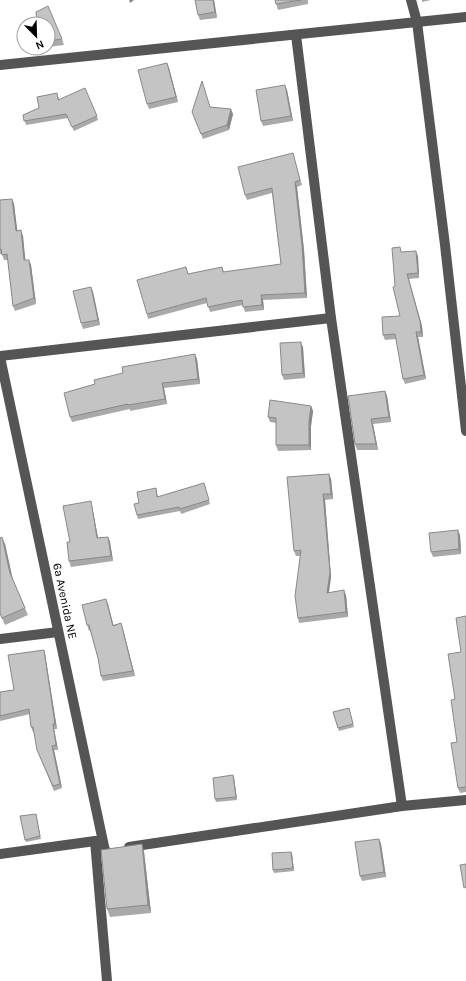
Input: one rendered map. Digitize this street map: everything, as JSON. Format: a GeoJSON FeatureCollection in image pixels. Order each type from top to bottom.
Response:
{"type":"FeatureCollection","features":[{"type":"Feature","properties":{"kind":"street"},"geometry":{"type":"LineString","coordinates":[[411,0],[417,22],[445,245],[466,431]]}},
{"type":"Feature","properties":{"kind":"street"},"geometry":{"type":"LineString","coordinates":[[0,65],[466,17]]}},
{"type":"Feature","properties":{"kind":"street"},"geometry":{"type":"LineString","coordinates":[[296,35],[331,318],[402,806]]}},
{"type":"Feature","properties":{"kind":"street"},"geometry":{"type":"LineString","coordinates":[[0,357],[331,318]]}},
{"type":"Feature","properties":{"kind":"street","name":"6a Avenida NE"},"geometry":{"type":"LineString","coordinates":[[0,357],[58,632],[113,850]]}},
{"type":"Feature","properties":{"kind":"street"},"geometry":{"type":"LineString","coordinates":[[0,639],[58,632]]}},
{"type":"Feature","properties":{"kind":"street"},"geometry":{"type":"LineString","coordinates":[[0,854],[95,841],[113,850],[402,806],[466,800]]}},
{"type":"Feature","properties":{"kind":"street"},"geometry":{"type":"LineString","coordinates":[[95,841],[107,981]]}},
{"type":"Feature","properties":{"kind":"building"},"geometry":{"type":"Polygon","coordinates":[[[195,0],[213,0],[215,12],[198,15],[195,0]]]}},
{"type":"Feature","properties":{"kind":"building"},"geometry":{"type":"Polygon","coordinates":[[[275,0],[301,0],[276,4],[275,0]]]}},
{"type":"Feature","properties":{"kind":"building"},"geometry":{"type":"Polygon","coordinates":[[[48,6],[52,16],[36,16],[36,12],[48,6]]]}},
{"type":"Feature","properties":{"kind":"building"},"geometry":{"type":"Polygon","coordinates":[[[56,25],[62,39],[56,40],[56,25]]]}},
{"type":"Feature","properties":{"kind":"building"},"geometry":{"type":"Polygon","coordinates":[[[167,63],[176,97],[147,104],[138,70],[167,63]]]}},
{"type":"Feature","properties":{"kind":"building"},"geometry":{"type":"Polygon","coordinates":[[[202,81],[210,107],[231,109],[227,125],[201,134],[192,112],[202,81]]]}},
{"type":"Feature","properties":{"kind":"building"},"geometry":{"type":"Polygon","coordinates":[[[285,85],[291,116],[261,121],[256,90],[285,85]]]}},
{"type":"Feature","properties":{"kind":"building"},"geometry":{"type":"Polygon","coordinates":[[[85,88],[97,116],[72,127],[66,114],[24,121],[23,115],[39,108],[37,97],[57,93],[58,100],[85,88]]]}},
{"type":"Feature","properties":{"kind":"building"},"geometry":{"type":"Polygon","coordinates":[[[293,153],[300,180],[295,182],[302,245],[305,293],[261,295],[262,305],[243,307],[242,300],[208,307],[206,298],[147,314],[137,280],[186,267],[188,274],[222,267],[223,272],[281,264],[272,188],[245,195],[238,167],[293,153]]]}},
{"type":"Feature","properties":{"kind":"building"},"geometry":{"type":"Polygon","coordinates":[[[12,199],[16,231],[21,230],[24,260],[29,260],[34,298],[13,306],[7,254],[2,255],[0,249],[0,200],[12,199]]]}},
{"type":"Feature","properties":{"kind":"building"},"geometry":{"type":"Polygon","coordinates":[[[400,247],[401,252],[416,251],[418,273],[407,274],[420,321],[421,332],[416,332],[424,375],[403,379],[395,334],[383,335],[382,317],[400,316],[393,287],[395,286],[392,248],[400,247]]]}},
{"type":"Feature","properties":{"kind":"building"},"geometry":{"type":"Polygon","coordinates":[[[91,287],[98,320],[81,323],[73,291],[91,287]]]}},
{"type":"Feature","properties":{"kind":"building"},"geometry":{"type":"Polygon","coordinates":[[[301,342],[303,373],[282,375],[280,343],[301,342]]]}},
{"type":"Feature","properties":{"kind":"building"},"geometry":{"type":"Polygon","coordinates":[[[195,354],[198,379],[162,383],[165,399],[128,404],[70,417],[64,393],[95,384],[94,380],[123,373],[122,367],[195,354]]]}},
{"type":"Feature","properties":{"kind":"building"},"geometry":{"type":"Polygon","coordinates":[[[385,391],[389,417],[371,419],[376,444],[355,444],[348,396],[385,391]]]}},
{"type":"Feature","properties":{"kind":"building"},"geometry":{"type":"Polygon","coordinates":[[[270,400],[311,406],[309,421],[309,445],[276,445],[276,418],[268,417],[270,400]]]}},
{"type":"Feature","properties":{"kind":"building"},"geometry":{"type":"Polygon","coordinates":[[[329,474],[331,494],[323,494],[330,572],[327,593],[344,590],[346,612],[298,618],[295,596],[301,550],[294,551],[287,477],[329,474]]]}},
{"type":"Feature","properties":{"kind":"building"},"geometry":{"type":"Polygon","coordinates":[[[204,483],[209,500],[180,509],[179,507],[137,515],[134,504],[139,503],[137,492],[156,488],[157,497],[204,483]]]}},
{"type":"Feature","properties":{"kind":"building"},"geometry":{"type":"Polygon","coordinates":[[[91,501],[97,538],[108,537],[111,556],[69,561],[67,542],[70,542],[63,506],[91,501]]]}},
{"type":"Feature","properties":{"kind":"building"},"geometry":{"type":"Polygon","coordinates":[[[458,530],[459,549],[431,552],[429,533],[458,530]]]}},
{"type":"Feature","properties":{"kind":"building"},"geometry":{"type":"Polygon","coordinates":[[[2,537],[10,573],[25,608],[2,618],[0,613],[0,538],[2,537]]]}},
{"type":"Feature","properties":{"kind":"building"},"geometry":{"type":"Polygon","coordinates":[[[106,599],[113,626],[121,623],[133,671],[101,676],[98,658],[82,605],[106,599]]]}},
{"type":"Feature","properties":{"kind":"building"},"geometry":{"type":"Polygon","coordinates":[[[466,616],[466,787],[458,788],[451,743],[457,742],[451,700],[455,699],[448,654],[461,652],[456,618],[466,616]]]}},
{"type":"Feature","properties":{"kind":"building"},"geometry":{"type":"Polygon","coordinates":[[[44,650],[55,724],[53,724],[56,745],[52,746],[60,784],[53,786],[37,750],[33,727],[31,727],[29,709],[0,716],[0,692],[14,690],[8,655],[44,650]]]}},
{"type":"Feature","properties":{"kind":"building"},"geometry":{"type":"Polygon","coordinates":[[[349,708],[353,724],[338,728],[333,712],[349,708]]]}},
{"type":"Feature","properties":{"kind":"building"},"geometry":{"type":"Polygon","coordinates":[[[233,775],[236,797],[215,799],[213,778],[233,775]]]}},
{"type":"Feature","properties":{"kind":"building"},"geometry":{"type":"Polygon","coordinates":[[[36,814],[40,836],[25,840],[20,816],[36,814]]]}},
{"type":"Feature","properties":{"kind":"building"},"geometry":{"type":"Polygon","coordinates":[[[379,839],[384,872],[360,876],[355,842],[379,839]]]}},
{"type":"Feature","properties":{"kind":"building"},"geometry":{"type":"Polygon","coordinates":[[[142,844],[148,905],[107,909],[101,850],[142,844]]]}},
{"type":"Feature","properties":{"kind":"building"},"geometry":{"type":"Polygon","coordinates":[[[291,852],[293,868],[273,870],[272,853],[291,852]]]}},
{"type":"Feature","properties":{"kind":"building"},"geometry":{"type":"Polygon","coordinates":[[[466,864],[466,887],[464,888],[460,865],[466,864]]]}}]}
